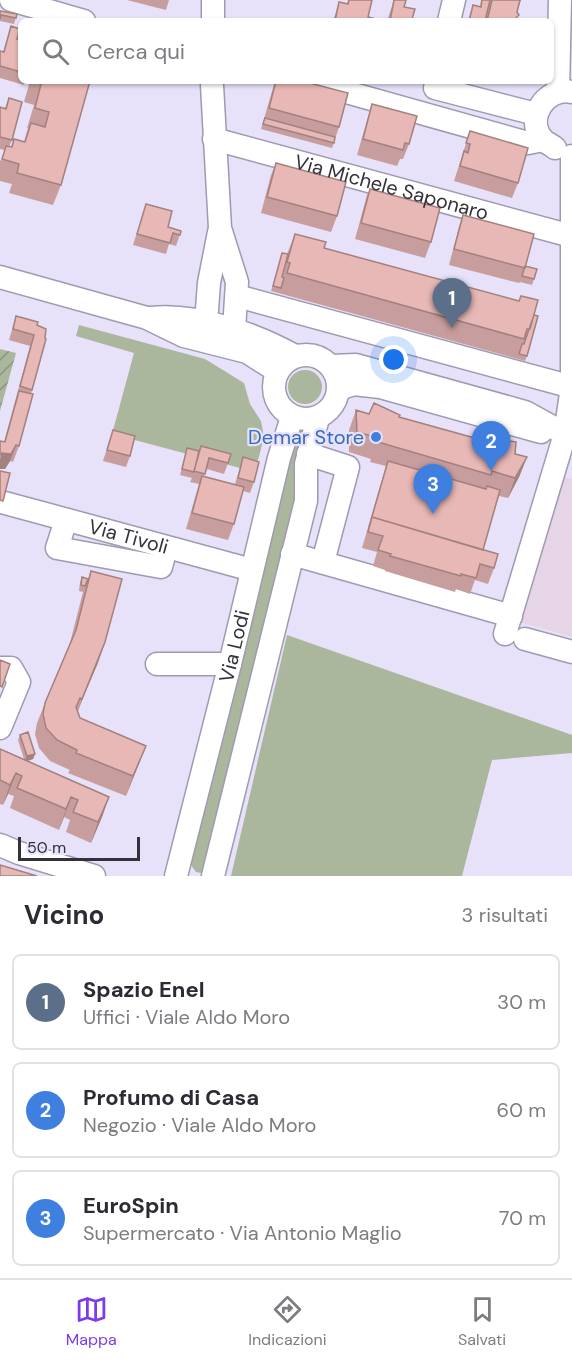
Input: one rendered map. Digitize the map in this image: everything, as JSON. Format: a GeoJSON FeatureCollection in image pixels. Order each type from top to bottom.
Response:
{"type":"FeatureCollection","features":[{"type":"Feature","properties":{"kind":"street"},"geometry":{"type":"LineString","coordinates":[[12,0],[74,18]]}},
{"type":"Feature","properties":{"kind":"street"},"geometry":{"type":"LineString","coordinates":[[213,0],[213,18]]}},
{"type":"Feature","properties":{"kind":"street"},"geometry":{"type":"LineString","coordinates":[[450,18],[454,0]]}},
{"type":"Feature","properties":{"kind":"street"},"geometry":{"type":"LineString","coordinates":[[560,0],[565,92],[544,100],[536,114],[537,128],[543,140],[557,148],[572,149]]}},
{"type":"Feature","properties":{"kind":"street"},"geometry":{"type":"LineString","coordinates":[[212,84],[220,228],[237,282],[234,330]]}},
{"type":"Feature","properties":{"kind":"street"},"geometry":{"type":"LineString","coordinates":[[318,84],[528,143],[543,140]]}},
{"type":"Feature","properties":{"kind":"street"},"geometry":{"type":"LineString","coordinates":[[429,115],[435,84],[536,114]]}},
{"type":"Feature","properties":{"kind":"street","name":"Via Michele Saponaro"},"geometry":{"type":"LineString","coordinates":[[214,139],[571,236]]}},
{"type":"Feature","properties":{"kind":"street"},"geometry":{"type":"LineString","coordinates":[[514,630],[568,435],[572,387],[572,156]]}},
{"type":"Feature","properties":{"kind":"street"},"geometry":{"type":"LineString","coordinates":[[206,323],[209,283],[220,228]]}},
{"type":"Feature","properties":{"kind":"street"},"geometry":{"type":"LineString","coordinates":[[0,277],[147,318],[184,336],[247,351],[277,371]]}},
{"type":"Feature","properties":{"kind":"street"},"geometry":{"type":"LineString","coordinates":[[237,296],[572,387]]}},
{"type":"Feature","properties":{"kind":"street"},"geometry":{"type":"LineString","coordinates":[[147,318],[173,315],[234,330],[273,344],[295,356]]}},
{"type":"Feature","properties":{"kind":"street"},"geometry":{"type":"LineString","coordinates":[[308,354],[320,357],[331,366],[337,376],[339,389],[336,401],[318,418],[305,420],[292,417],[278,405],[273,388],[277,371],[295,356],[308,354]]}},
{"type":"Feature","properties":{"kind":"street"},"geometry":{"type":"LineString","coordinates":[[331,366],[366,367],[525,412],[568,435]]}},
{"type":"Feature","properties":{"kind":"street"},"geometry":{"type":"LineString","coordinates":[[339,389],[354,384],[380,387],[534,431],[568,435]]}},
{"type":"Feature","properties":{"kind":"street","name":"Via Lodi"},"geometry":{"type":"LineString","coordinates":[[176,876],[279,458],[292,417]]}},
{"type":"Feature","properties":{"kind":"street","name":"Via Lodi"},"geometry":{"type":"LineString","coordinates":[[213,876],[306,501],[306,464],[318,418]]}},
{"type":"Feature","properties":{"kind":"street"},"geometry":{"type":"LineString","coordinates":[[309,454],[348,467],[323,562]]}},
{"type":"Feature","properties":{"kind":"street","name":"Via Tivoli"},"geometry":{"type":"LineString","coordinates":[[5,503],[252,570]]}},
{"type":"Feature","properties":{"kind":"street"},"geometry":{"type":"LineString","coordinates":[[292,554],[323,562],[572,652]]}},
{"type":"Feature","properties":{"kind":"street"},"geometry":{"type":"LineString","coordinates":[[157,664],[230,664]]}},
{"type":"Feature","properties":{"kind":"street"},"geometry":{"type":"LineString","coordinates":[[0,668],[11,668],[19,682],[0,728]]}},
{"type":"Feature","properties":{"kind":"street"},"geometry":{"type":"LineString","coordinates":[[0,845],[94,876]]}},
{"type":"Feature","properties":{"kind":"shaded area"},"geometry":{"type":"Polygon","coordinates":[[[564,477],[572,479],[572,637],[519,622],[558,485],[562,486],[564,477]]]}},
{"type":"Feature","properties":{"kind":"green space"},"geometry":{"type":"Polygon","coordinates":[[[79,325],[205,359],[244,383],[250,404],[261,421],[264,437],[255,472],[112,434],[134,353],[76,336],[79,325]]]}},
{"type":"Feature","properties":{"kind":"green space"},"geometry":{"type":"Polygon","coordinates":[[[0,349],[16,353],[0,411],[0,349]]]}},
{"type":"Feature","properties":{"kind":"green space"},"geometry":{"type":"Polygon","coordinates":[[[305,370],[317,375],[322,387],[317,399],[305,404],[293,399],[288,387],[293,375],[305,370]]]}},
{"type":"Feature","properties":{"kind":"green space"},"geometry":{"type":"Polygon","coordinates":[[[299,429],[307,430],[298,488],[205,870],[201,873],[196,872],[191,865],[285,464],[299,429]]]}},
{"type":"Feature","properties":{"kind":"green space"},"geometry":{"type":"Polygon","coordinates":[[[287,635],[572,735],[572,753],[492,760],[462,876],[231,876],[287,635]]]}},
{"type":"Feature","properties":{"kind":"building"},"geometry":{"type":"Polygon","coordinates":[[[349,0],[372,0],[368,17],[372,18],[336,18],[339,2],[348,4],[349,0]]]}},
{"type":"Feature","properties":{"kind":"building"},"geometry":{"type":"Polygon","coordinates":[[[394,0],[406,0],[404,7],[415,9],[412,18],[391,18],[394,0]]]}},
{"type":"Feature","properties":{"kind":"building"},"geometry":{"type":"Polygon","coordinates":[[[482,0],[490,0],[486,18],[470,18],[473,5],[481,7],[482,0]]]}},
{"type":"Feature","properties":{"kind":"building"},"geometry":{"type":"Polygon","coordinates":[[[492,0],[520,0],[517,12],[519,15],[516,18],[488,18],[492,0]]]}},
{"type":"Feature","properties":{"kind":"building"},"geometry":{"type":"Polygon","coordinates":[[[0,11],[17,14],[16,18],[1,15],[0,19],[0,11]]]}},
{"type":"Feature","properties":{"kind":"building"},"geometry":{"type":"Polygon","coordinates":[[[11,26],[18,28],[18,71],[0,66],[0,51],[4,52],[11,26]]]}},
{"type":"Feature","properties":{"kind":"building"},"geometry":{"type":"Polygon","coordinates":[[[41,84],[89,84],[61,185],[17,173],[19,164],[2,159],[6,146],[12,147],[14,139],[25,142],[31,123],[45,127],[49,112],[35,108],[41,84]]]}},
{"type":"Feature","properties":{"kind":"building"},"geometry":{"type":"Polygon","coordinates":[[[275,84],[314,84],[348,93],[339,127],[269,108],[275,84]]]}},
{"type":"Feature","properties":{"kind":"building"},"geometry":{"type":"Polygon","coordinates":[[[9,98],[22,102],[12,140],[0,137],[0,107],[6,109],[9,98]]]}},
{"type":"Feature","properties":{"kind":"building"},"geometry":{"type":"Polygon","coordinates":[[[372,104],[417,116],[409,144],[405,143],[403,150],[363,139],[372,104]]]}},
{"type":"Feature","properties":{"kind":"building"},"geometry":{"type":"Polygon","coordinates":[[[265,118],[335,137],[334,143],[263,124],[265,118]]]}},
{"type":"Feature","properties":{"kind":"building"},"geometry":{"type":"Polygon","coordinates":[[[470,131],[528,148],[518,183],[460,166],[464,151],[468,153],[470,144],[466,143],[470,131]]]}},
{"type":"Feature","properties":{"kind":"building"},"geometry":{"type":"Polygon","coordinates":[[[276,163],[346,182],[337,216],[267,197],[276,163]]]}},
{"type":"Feature","properties":{"kind":"building"},"geometry":{"type":"Polygon","coordinates":[[[370,189],[440,208],[431,242],[361,223],[370,189]]]}},
{"type":"Feature","properties":{"kind":"building"},"geometry":{"type":"Polygon","coordinates":[[[146,204],[172,211],[168,227],[181,231],[180,235],[173,233],[170,243],[137,234],[146,204]]]}},
{"type":"Feature","properties":{"kind":"building"},"geometry":{"type":"Polygon","coordinates":[[[463,215],[534,234],[525,268],[454,249],[463,215]]]}},
{"type":"Feature","properties":{"kind":"building"},"geometry":{"type":"Polygon","coordinates":[[[295,234],[326,242],[324,248],[519,301],[521,296],[538,300],[530,329],[527,329],[524,339],[287,273],[290,263],[287,262],[295,234]]]}},
{"type":"Feature","properties":{"kind":"building"},"geometry":{"type":"Polygon","coordinates":[[[282,253],[288,254],[281,288],[273,286],[282,253]]]}},
{"type":"Feature","properties":{"kind":"building"},"geometry":{"type":"Polygon","coordinates":[[[525,266],[537,269],[534,279],[522,276],[525,266]]]}},
{"type":"Feature","properties":{"kind":"building"},"geometry":{"type":"Polygon","coordinates":[[[534,315],[538,316],[527,356],[519,354],[524,344],[534,315]]]}},
{"type":"Feature","properties":{"kind":"building"},"geometry":{"type":"Polygon","coordinates":[[[16,316],[38,322],[37,325],[46,329],[46,339],[32,390],[20,386],[34,335],[13,329],[16,316]]]}},
{"type":"Feature","properties":{"kind":"building"},"geometry":{"type":"Polygon","coordinates":[[[19,391],[33,394],[19,446],[16,445],[11,454],[2,453],[2,455],[0,454],[0,441],[5,442],[19,391]]]}},
{"type":"Feature","properties":{"kind":"building"},"geometry":{"type":"Polygon","coordinates":[[[374,403],[400,415],[399,417],[482,440],[483,437],[516,442],[515,454],[527,457],[515,478],[492,471],[491,475],[378,442],[379,438],[357,432],[356,410],[369,414],[374,403]]]}},
{"type":"Feature","properties":{"kind":"building"},"geometry":{"type":"Polygon","coordinates":[[[113,430],[135,436],[130,456],[107,450],[113,430]]]}},
{"type":"Feature","properties":{"kind":"building"},"geometry":{"type":"Polygon","coordinates":[[[201,446],[231,454],[228,463],[209,458],[205,474],[194,471],[201,446]]]}},
{"type":"Feature","properties":{"kind":"building"},"geometry":{"type":"Polygon","coordinates":[[[187,448],[199,451],[194,472],[182,469],[187,448]]]}},
{"type":"Feature","properties":{"kind":"building"},"geometry":{"type":"Polygon","coordinates":[[[243,457],[259,462],[254,482],[238,478],[243,457]]]}},
{"type":"Feature","properties":{"kind":"building"},"geometry":{"type":"Polygon","coordinates":[[[388,461],[486,489],[487,486],[500,490],[483,550],[372,517],[369,527],[388,461]]]}},
{"type":"Feature","properties":{"kind":"building"},"geometry":{"type":"Polygon","coordinates":[[[0,471],[10,473],[3,501],[0,500],[0,471]]]}},
{"type":"Feature","properties":{"kind":"building"},"geometry":{"type":"Polygon","coordinates":[[[202,476],[244,487],[234,524],[192,513],[202,476]]]}},
{"type":"Feature","properties":{"kind":"building"},"geometry":{"type":"Polygon","coordinates":[[[372,517],[498,554],[494,568],[480,564],[476,578],[390,556],[391,554],[378,550],[383,536],[368,532],[372,517]]]}},
{"type":"Feature","properties":{"kind":"building"},"geometry":{"type":"Polygon","coordinates":[[[91,571],[122,579],[105,642],[82,699],[80,698],[76,707],[80,718],[146,746],[133,776],[76,753],[77,750],[57,740],[46,728],[43,714],[45,703],[76,630],[91,571]]]}},
{"type":"Feature","properties":{"kind":"building"},"geometry":{"type":"Polygon","coordinates":[[[82,577],[88,579],[85,586],[81,585],[82,577]]]}},
{"type":"Feature","properties":{"kind":"building"},"geometry":{"type":"Polygon","coordinates":[[[0,660],[10,664],[2,687],[0,686],[0,660]]]}},
{"type":"Feature","properties":{"kind":"building"},"geometry":{"type":"Polygon","coordinates":[[[28,732],[35,754],[27,756],[20,735],[28,732]]]}},
{"type":"Feature","properties":{"kind":"building"},"geometry":{"type":"Polygon","coordinates":[[[0,749],[109,797],[98,822],[73,812],[78,800],[71,797],[66,809],[17,788],[22,776],[16,773],[10,785],[0,780],[0,749]]]}},
{"type":"Feature","properties":{"kind":"building"},"geometry":{"type":"Polygon","coordinates":[[[0,865],[37,876],[0,876],[0,865]]]}},
{"type":"Feature","properties":{"kind":"place","name":"Spazio Enel"},"geometry":{"type":"Point","coordinates":[452,328]}},
{"type":"Feature","properties":{"kind":"place","name":"Demar Store"},"geometry":{"type":"Point","coordinates":[376,437]}},
{"type":"Feature","properties":{"kind":"place","name":"Profumo di Casa"},"geometry":{"type":"Point","coordinates":[491,471]}},
{"type":"Feature","properties":{"kind":"place","name":"EuroSpin"},"geometry":{"type":"Point","coordinates":[433,514]}}]}
